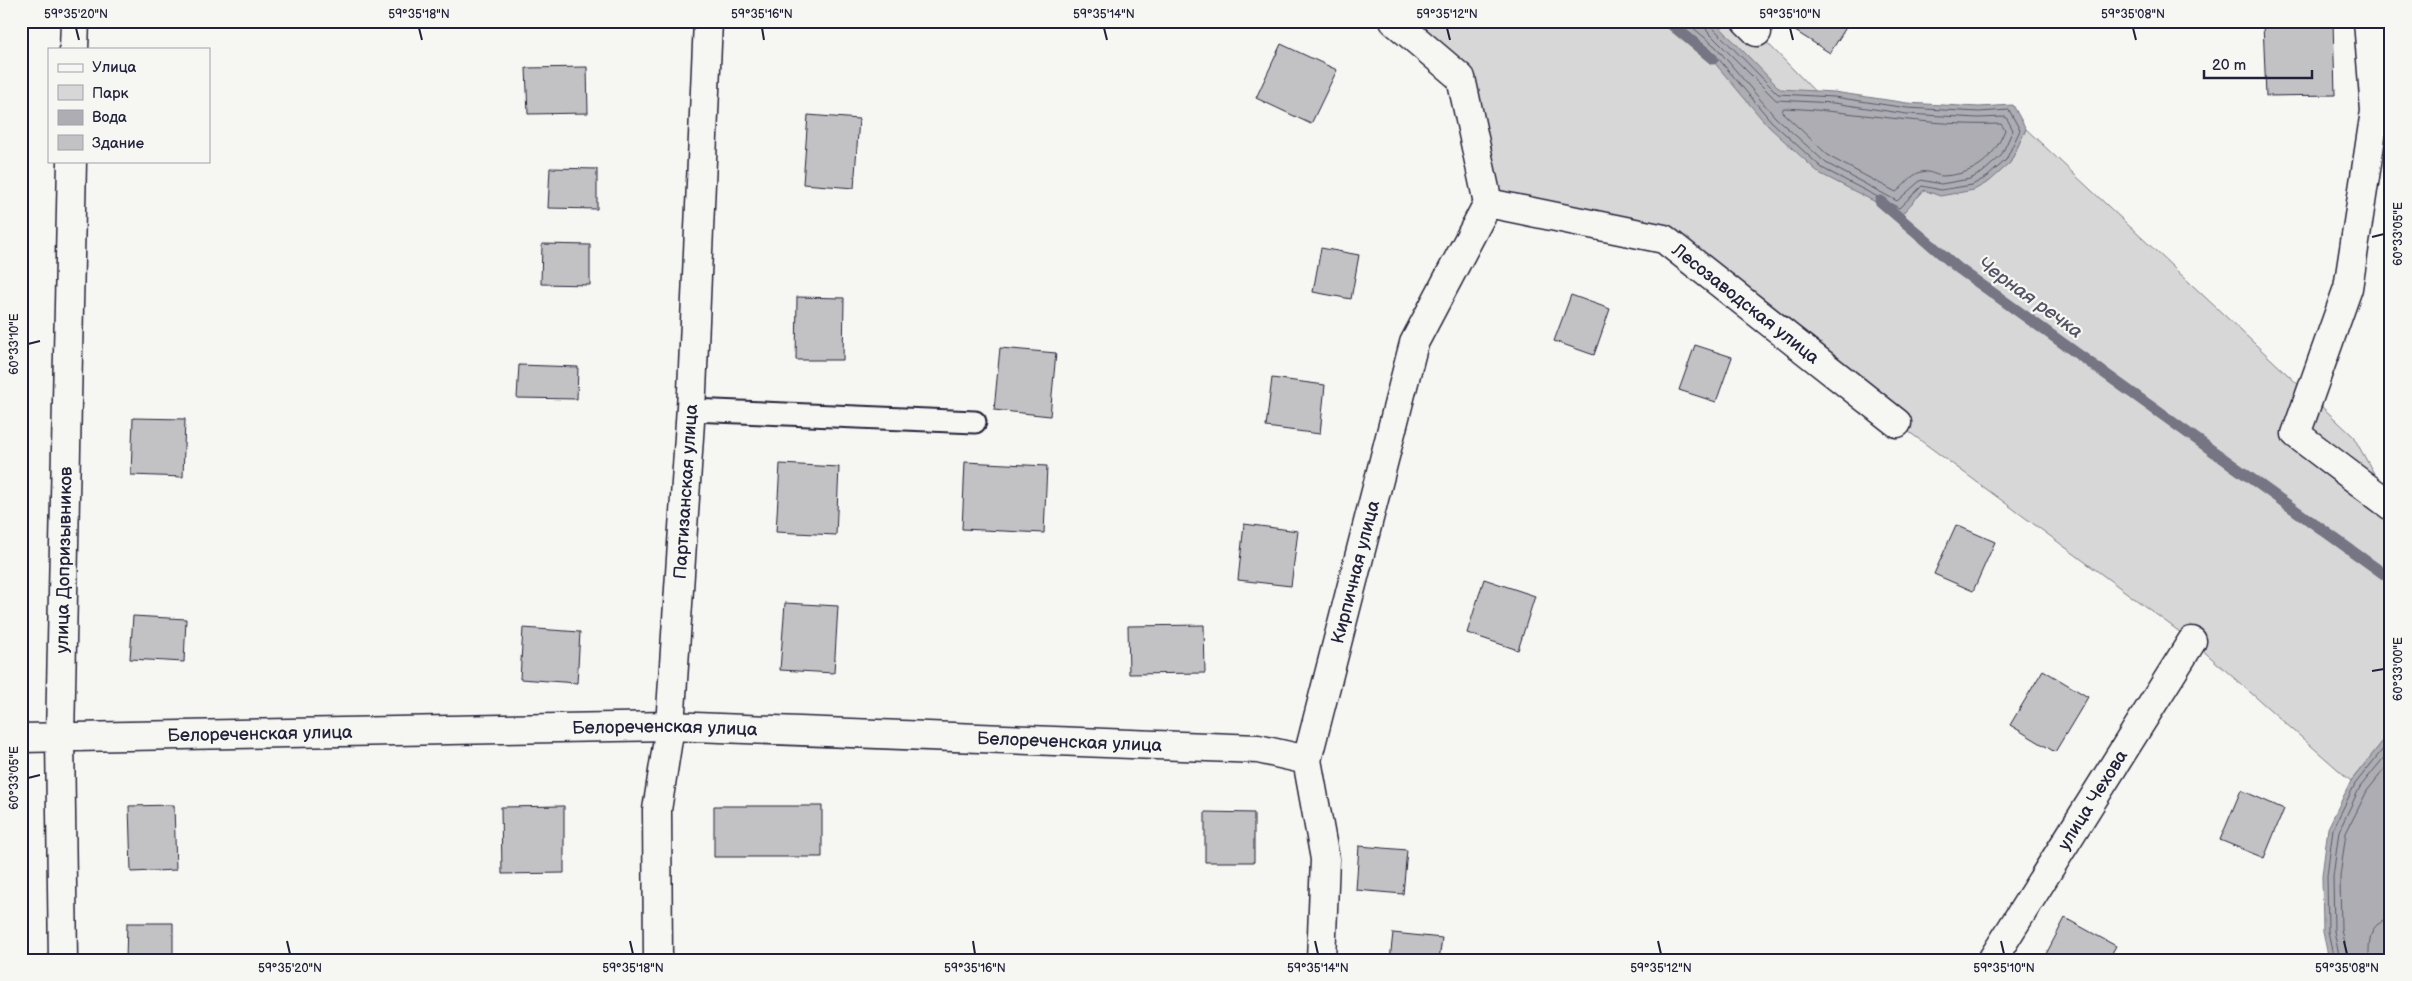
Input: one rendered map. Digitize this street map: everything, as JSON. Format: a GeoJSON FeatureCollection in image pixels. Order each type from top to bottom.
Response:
{"type":"FeatureCollection","features":[{"type":"Feature","properties":{"kind":"street"},"geometry":{"type":"LineString","coordinates":[[74,48],[75,21]]}},
{"type":"Feature","properties":{"kind":"street","name":"Партизанская улица"},"geometry":{"type":"LineString","coordinates":[[658,960],[657,810],[670,726],[691,410],[708,21]]}},
{"type":"Feature","properties":{"kind":"street"},"geometry":{"type":"LineString","coordinates":[[1394,21],[1461,78],[1488,203]]}},
{"type":"Feature","properties":{"kind":"street"},"geometry":{"type":"LineString","coordinates":[[2368,21],[2375,112],[2348,288],[2296,434],[2391,506]]}},
{"type":"Feature","properties":{"kind":"street","name":"улица Допризывников"},"geometry":{"type":"LineString","coordinates":[[63,960],[60,738],[72,162]]}},
{"type":"Feature","properties":{"kind":"street","name":"Лесозаводская улица"},"geometry":{"type":"LineString","coordinates":[[1488,203],[1664,239],[1898,424]]}},
{"type":"Feature","properties":{"kind":"street","name":"Кирпичная улица"},"geometry":{"type":"LineString","coordinates":[[1321,960],[1326,859],[1307,760],[1414,343],[1488,203]]}},
{"type":"Feature","properties":{"kind":"street","name":"улица Чехова"},"geometry":{"type":"LineString","coordinates":[[1992,960],[2192,641]]}},
{"type":"Feature","properties":{"kind":"street","name":"Белореченская улица"},"geometry":{"type":"LineString","coordinates":[[21,738],[670,726],[1258,749],[1307,760]]}},
{"type":"Feature","properties":{"kind":"lane"},"geometry":{"type":"LineString","coordinates":[[691,410],[975,422]]}},
{"type":"Feature","properties":{"kind":"green space"},"geometry":{"type":"Polygon","coordinates":[[[1394,21],[1746,21],[1918,197],[1924,190],[2010,163],[2026,129],[2353,436],[2391,504],[2391,731],[2351,781],[2192,641],[1897,423],[1664,239],[1488,203],[1461,78],[1394,21]]]}},
{"type":"Feature","properties":{"kind":"water"},"geometry":{"type":"Polygon","coordinates":[[[1667,21],[1714,21],[1780,89],[1834,92],[1907,103],[1979,107],[2013,105],[2026,129],[2010,163],[1990,181],[1974,190],[1940,196],[1924,190],[1901,215],[1819,173],[1767,125],[1708,55],[1667,21]]]}},
{"type":"Feature","properties":{"kind":"water"},"geometry":{"type":"Polygon","coordinates":[[[2391,731],[2391,920],[2387,960],[2329,960],[2323,932],[2322,876],[2328,828],[2351,781],[2391,731]]]}},
{"type":"Feature","properties":{"kind":"building"},"geometry":{"type":"Polygon","coordinates":[[[1797,21],[1850,21],[1830,53],[1792,29],[1797,21]]]}},
{"type":"Feature","properties":{"kind":"building"},"geometry":{"type":"Polygon","coordinates":[[[2333,21],[2335,95],[2266,96],[2263,23],[2333,21]]]}},
{"type":"Feature","properties":{"kind":"building"},"geometry":{"type":"Polygon","coordinates":[[[1281,44],[1337,70],[1311,124],[1256,98],[1281,44]]]}},
{"type":"Feature","properties":{"kind":"building"},"geometry":{"type":"Polygon","coordinates":[[[587,67],[588,113],[528,114],[526,68],[587,67]]]}},
{"type":"Feature","properties":{"kind":"building"},"geometry":{"type":"Polygon","coordinates":[[[808,115],[859,119],[854,188],[803,184],[808,115]]]}},
{"type":"Feature","properties":{"kind":"building"},"geometry":{"type":"Polygon","coordinates":[[[550,168],[597,169],[597,209],[548,208],[550,168]]]}},
{"type":"Feature","properties":{"kind":"building"},"geometry":{"type":"Polygon","coordinates":[[[542,244],[590,245],[590,285],[541,284],[542,244]]]}},
{"type":"Feature","properties":{"kind":"building"},"geometry":{"type":"Polygon","coordinates":[[[1321,248],[1359,255],[1351,299],[1313,292],[1321,248]]]}},
{"type":"Feature","properties":{"kind":"building"},"geometry":{"type":"Polygon","coordinates":[[[1571,295],[1610,309],[1594,355],[1554,341],[1571,295]]]}},
{"type":"Feature","properties":{"kind":"building"},"geometry":{"type":"Polygon","coordinates":[[[797,297],[844,298],[843,360],[796,360],[797,297]]]}},
{"type":"Feature","properties":{"kind":"building"},"geometry":{"type":"Polygon","coordinates":[[[1695,345],[1732,357],[1716,402],[1679,390],[1695,345]]]}},
{"type":"Feature","properties":{"kind":"building"},"geometry":{"type":"Polygon","coordinates":[[[1000,348],[1056,353],[1050,416],[994,410],[1000,348]]]}},
{"type":"Feature","properties":{"kind":"building"},"geometry":{"type":"Polygon","coordinates":[[[519,365],[578,367],[577,399],[517,398],[519,365]]]}},
{"type":"Feature","properties":{"kind":"building"},"geometry":{"type":"Polygon","coordinates":[[[1272,378],[1325,385],[1320,434],[1266,427],[1272,378]]]}},
{"type":"Feature","properties":{"kind":"building"},"geometry":{"type":"Polygon","coordinates":[[[133,418],[185,419],[183,477],[131,475],[133,418]]]}},
{"type":"Feature","properties":{"kind":"building"},"geometry":{"type":"Polygon","coordinates":[[[965,462],[1047,466],[1044,533],[962,529],[965,462]]]}},
{"type":"Feature","properties":{"kind":"building"},"geometry":{"type":"Polygon","coordinates":[[[780,464],[839,467],[836,535],[776,532],[780,464]]]}},
{"type":"Feature","properties":{"kind":"building"},"geometry":{"type":"Polygon","coordinates":[[[1244,524],[1298,531],[1291,586],[1238,580],[1244,524]]]}},
{"type":"Feature","properties":{"kind":"building"},"geometry":{"type":"Polygon","coordinates":[[[1956,525],[1995,542],[1973,591],[1934,574],[1956,525]]]}},
{"type":"Feature","properties":{"kind":"building"},"geometry":{"type":"Polygon","coordinates":[[[1484,579],[1535,596],[1518,650],[1467,633],[1484,579]]]}},
{"type":"Feature","properties":{"kind":"building"},"geometry":{"type":"Polygon","coordinates":[[[785,603],[838,606],[834,673],[780,670],[785,603]]]}},
{"type":"Feature","properties":{"kind":"building"},"geometry":{"type":"Polygon","coordinates":[[[133,616],[186,619],[184,662],[130,659],[133,616]]]}},
{"type":"Feature","properties":{"kind":"building"},"geometry":{"type":"Polygon","coordinates":[[[1204,625],[1205,673],[1129,674],[1128,626],[1204,625]]]}},
{"type":"Feature","properties":{"kind":"building"},"geometry":{"type":"Polygon","coordinates":[[[523,628],[580,632],[577,683],[520,679],[523,628]]]}},
{"type":"Feature","properties":{"kind":"building"},"geometry":{"type":"Polygon","coordinates":[[[2043,670],[2088,697],[2055,752],[2010,725],[2043,670]]]}},
{"type":"Feature","properties":{"kind":"building"},"geometry":{"type":"Polygon","coordinates":[[[2241,790],[2284,809],[2264,858],[2220,840],[2241,790]]]}},
{"type":"Feature","properties":{"kind":"building"},"geometry":{"type":"Polygon","coordinates":[[[174,805],[176,870],[131,872],[129,806],[174,805]]]}},
{"type":"Feature","properties":{"kind":"building"},"geometry":{"type":"Polygon","coordinates":[[[564,806],[564,873],[502,874],[501,807],[564,806]]]}},
{"type":"Feature","properties":{"kind":"building"},"geometry":{"type":"Polygon","coordinates":[[[714,806],[822,806],[822,857],[714,857],[714,806]]]}},
{"type":"Feature","properties":{"kind":"building"},"geometry":{"type":"Polygon","coordinates":[[[1205,812],[1254,813],[1254,862],[1205,862],[1205,812]]]}},
{"type":"Feature","properties":{"kind":"building"},"geometry":{"type":"Polygon","coordinates":[[[1359,846],[1407,850],[1403,894],[1356,890],[1359,846]]]}},
{"type":"Feature","properties":{"kind":"building"},"geometry":{"type":"Polygon","coordinates":[[[2065,918],[2116,946],[2108,960],[2044,958],[2065,918]]]}},
{"type":"Feature","properties":{"kind":"building"},"geometry":{"type":"Polygon","coordinates":[[[127,923],[173,923],[173,960],[126,960],[127,923]]]}},
{"type":"Feature","properties":{"kind":"building"},"geometry":{"type":"Polygon","coordinates":[[[1393,933],[1442,938],[1439,960],[1390,960],[1393,933]]]}},
{"type":"Feature","properties":{"kind":"waterway","name":"Черная речка"},"geometry":{"type":"LineString","coordinates":[[1667,21],[1713,59]]}},
{"type":"Feature","properties":{"kind":"waterway","name":"Черная речка"},"geometry":{"type":"LineString","coordinates":[[1880,201],[1958,268],[2391,579]]}}]}
